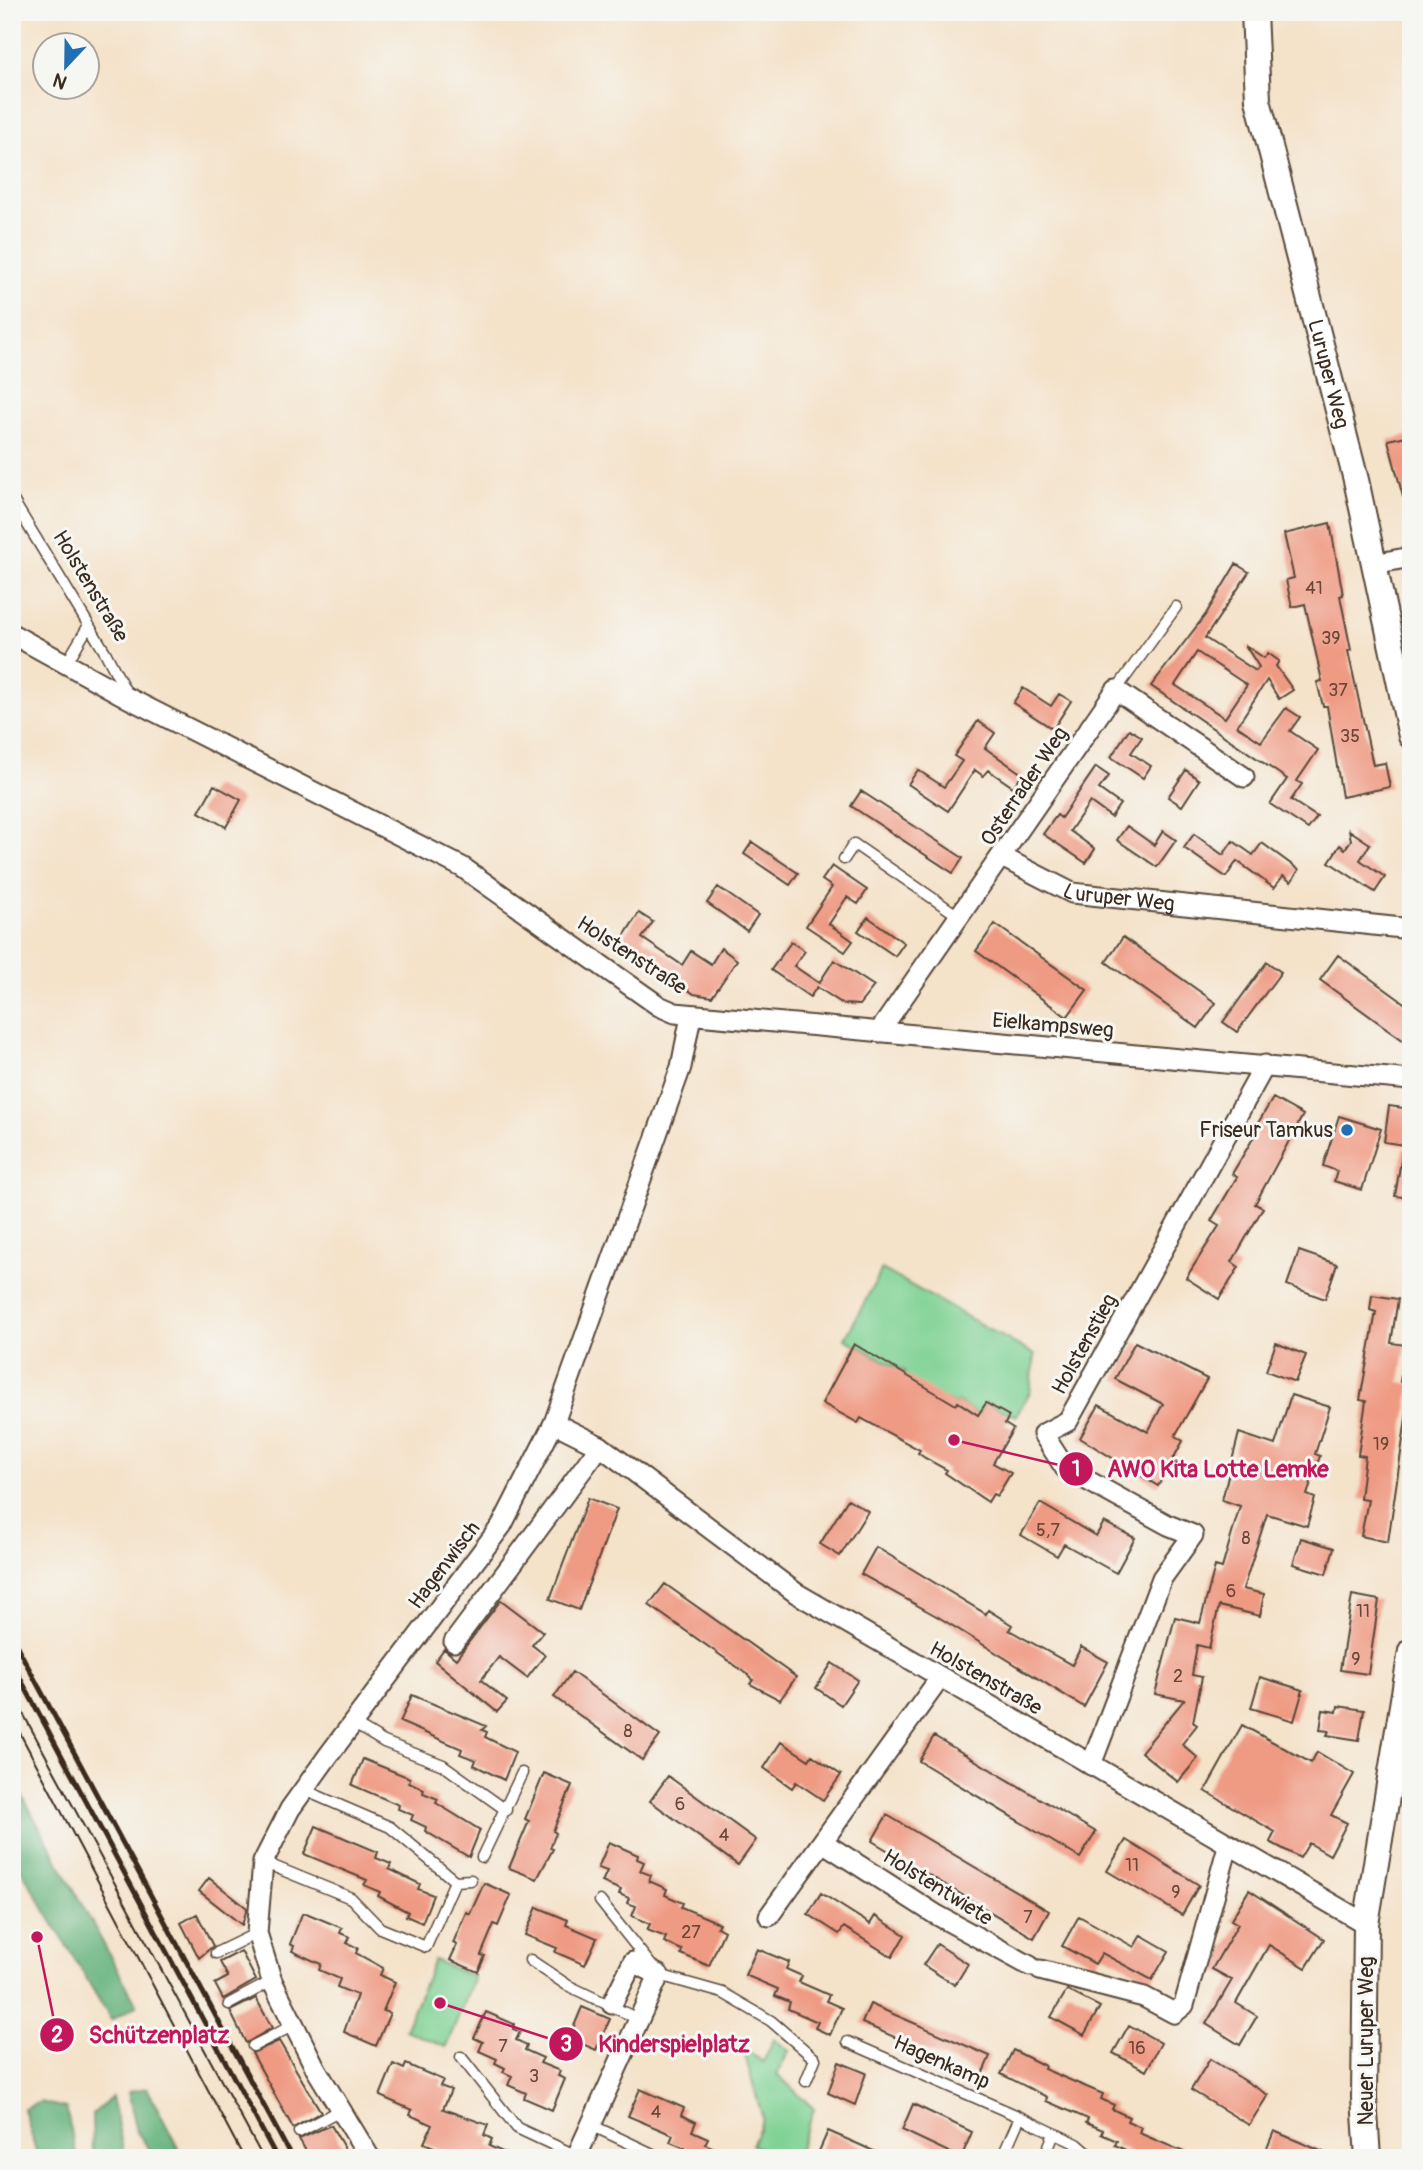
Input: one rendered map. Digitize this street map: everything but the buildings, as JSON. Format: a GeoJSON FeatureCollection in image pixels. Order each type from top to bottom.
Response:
{"type":"FeatureCollection","features":[{"type":"Feature","properties":{"kind":"street","name":"Luruper Weg"},"geometry":{"type":"LineString","coordinates":[[1254,12],[1258,100],[1356,480],[1411,736]]}},
{"type":"Feature","properties":{"kind":"street"},"geometry":{"type":"LineString","coordinates":[[1374,564],[1411,556]]}},
{"type":"Feature","properties":{"kind":"street","name":"Holstenstraße"},"geometry":{"type":"LineString","coordinates":[[12,634],[128,698],[462,867],[659,1006],[691,1016],[681,1067],[554,1423],[600,1446],[796,1593],[1366,1924]]}},
{"type":"Feature","properties":{"kind":"street"},"geometry":{"type":"LineString","coordinates":[[1116,690],[1244,777]]}},
{"type":"Feature","properties":{"kind":"street","name":"Osterrader Weg"},"geometry":{"type":"LineString","coordinates":[[879,1032],[1116,690]]}},
{"type":"Feature","properties":{"kind":"street","name":"Luruper Weg"},"geometry":{"type":"LineString","coordinates":[[1002,857],[1072,893],[1411,929]]}},
{"type":"Feature","properties":{"kind":"street","name":"Eielkampsweg"},"geometry":{"type":"LineString","coordinates":[[691,1016],[1411,1080]]}},
{"type":"Feature","properties":{"kind":"street","name":"Holstenstieg"},"geometry":{"type":"LineString","coordinates":[[1091,1765],[1162,1578],[1193,1535],[1168,1525],[1065,1468],[1043,1434],[1068,1421],[1265,1065]]}},
{"type":"Feature","properties":{"kind":"street","name":"Hagenwisch"},"geometry":{"type":"LineString","coordinates":[[364,2156],[272,1980],[257,1933],[263,1862],[290,1809],[502,1525],[554,1423]]}},
{"type":"Feature","properties":{"kind":"street"},"geometry":{"type":"LineString","coordinates":[[454,1642],[600,1446]]}},
{"type":"Feature","properties":{"kind":"street"},"geometry":{"type":"LineString","coordinates":[[1366,1924],[1411,1651]]}},
{"type":"Feature","properties":{"kind":"street"},"geometry":{"type":"LineString","coordinates":[[769,1916],[940,1678]]}},
{"type":"Feature","properties":{"kind":"street","name":"Holstentwiete"},"geometry":{"type":"LineString","coordinates":[[824,1843],[935,1914],[1035,1968],[1144,1997],[1174,2013],[1184,2005],[1228,1846]]}},
{"type":"Feature","properties":{"kind":"street","name":"Neuer Luruper Weg"},"geometry":{"type":"LineString","coordinates":[[1366,1924],[1364,2098],[1368,2158]]}},
{"type":"Feature","properties":{"kind":"street"},"geometry":{"type":"LineString","coordinates":[[576,2157],[641,2020],[659,1975],[633,1962],[612,2004]]}},
{"type":"Feature","properties":{"kind":"lane","name":"Holstenstraße"},"geometry":{"type":"LineString","coordinates":[[12,499],[89,625],[128,698]]}},
{"type":"Feature","properties":{"kind":"lane"},"geometry":{"type":"LineString","coordinates":[[1116,690],[1176,607]]}},
{"type":"Feature","properties":{"kind":"lane"},"geometry":{"type":"LineString","coordinates":[[66,664],[89,625]]}},
{"type":"Feature","properties":{"kind":"lane"},"geometry":{"type":"LineString","coordinates":[[845,859],[854,845],[960,917]]}},
{"type":"Feature","properties":{"kind":"lane"},"geometry":{"type":"LineString","coordinates":[[354,1724],[384,1742],[443,1765],[506,1810]]}},
{"type":"Feature","properties":{"kind":"lane"},"geometry":{"type":"LineString","coordinates":[[482,1857],[522,1773]]}},
{"type":"Feature","properties":{"kind":"lane"},"geometry":{"type":"LineString","coordinates":[[304,1790],[390,1827],[455,1881],[471,1880]]}},
{"type":"Feature","properties":{"kind":"lane"},"geometry":{"type":"LineString","coordinates":[[263,1862],[351,1898],[380,1928],[426,1947],[455,1881]]}},
{"type":"Feature","properties":{"kind":"lane"},"geometry":{"type":"LineString","coordinates":[[600,1900],[659,1975],[723,1993],[771,2021],[815,2059],[806,2081]]}},
{"type":"Feature","properties":{"kind":"lane"},"geometry":{"type":"LineString","coordinates":[[216,1953],[257,1933]]}},
{"type":"Feature","properties":{"kind":"lane"},"geometry":{"type":"LineString","coordinates":[[530,1960],[567,1985],[641,2020]]}},
{"type":"Feature","properties":{"kind":"lane"},"geometry":{"type":"LineString","coordinates":[[229,2004],[272,1980]]}},
{"type":"Feature","properties":{"kind":"lane"},"geometry":{"type":"LineString","coordinates":[[253,2046],[294,2025]]}},
{"type":"Feature","properties":{"kind":"lane","name":"Hagenkamp"},"geometry":{"type":"LineString","coordinates":[[848,2042],[1077,2144],[1093,2158]]}},
{"type":"Feature","properties":{"kind":"lane"},"geometry":{"type":"LineString","coordinates":[[461,2057],[517,2128],[576,2157]]}},
{"type":"Feature","properties":{"kind":"lane"},"geometry":{"type":"LineString","coordinates":[[299,2132],[340,2110]]}},
{"type":"Feature","properties":{"kind":"lane"},"geometry":{"type":"LineString","coordinates":[[1002,2158],[1020,2118]]}},
{"type":"Feature","properties":{"kind":"lane"},"geometry":{"type":"LineString","coordinates":[[591,2125],[661,2158]]}},
{"type":"Feature","properties":{"kind":"lane"},"geometry":{"type":"LineString","coordinates":[[1044,2158],[1054,2134]]}},
{"type":"Feature","properties":{"kind":"green space"},"geometry":{"type":"Polygon","coordinates":[[[882,1269],[1035,1355],[1030,1392],[1016,1416],[986,1403],[978,1415],[958,1402],[956,1405],[903,1378],[905,1372],[845,1339],[882,1269]]]}},
{"type":"Feature","properties":{"kind":"green space"},"geometry":{"type":"Polygon","coordinates":[[[12,1777],[137,2005],[111,2020],[12,1854],[12,1777]]]}},
{"type":"Feature","properties":{"kind":"green space"},"geometry":{"type":"Polygon","coordinates":[[[434,1960],[474,1977],[446,2047],[405,2030],[434,1960]]]}},
{"type":"Feature","properties":{"kind":"green space"},"geometry":{"type":"Polygon","coordinates":[[[774,2039],[789,2051],[777,2074],[814,2109],[796,2158],[781,2158],[752,2145],[763,2119],[743,2048],[763,2062],[774,2039]]]}},
{"type":"Feature","properties":{"kind":"green space"},"geometry":{"type":"Polygon","coordinates":[[[147,2088],[183,2158],[156,2158],[137,2132],[128,2092],[147,2088]]]}},
{"type":"Feature","properties":{"kind":"green space"},"geometry":{"type":"Polygon","coordinates":[[[112,2097],[125,2158],[93,2158],[92,2115],[112,2097]]]}},
{"type":"Feature","properties":{"kind":"green space"},"geometry":{"type":"Polygon","coordinates":[[[40,2102],[66,2108],[77,2158],[38,2158],[24,2109],[40,2102]]]}},
{"type":"Feature","properties":{"kind":"tram line"},"geometry":{"type":"LineString","coordinates":[[12,1693],[263,2158]]}},
{"type":"Feature","properties":{"kind":"tram line"},"geometry":{"type":"LineString","coordinates":[[12,1718],[244,2158]]}},
{"type":"Feature","properties":{"kind":"railway"},"geometry":{"type":"LineString","coordinates":[[12,1637],[292,2158]]}},
{"type":"Feature","properties":{"kind":"railway"},"geometry":{"type":"LineString","coordinates":[[12,1663],[277,2158]]}},
{"type":"Feature","properties":{"kind":"place","name":"Friseur Tamkus"},"geometry":{"type":"Point","coordinates":[1347,1130]}},
{"type":"Feature","properties":{"kind":"place","name":"AWO Kita Lotte Lemke"},"geometry":{"type":"Point","coordinates":[954,1440]}},
{"type":"Feature","properties":{"kind":"place","name":"Schützenplatz"},"geometry":{"type":"Point","coordinates":[37,1937]}},
{"type":"Feature","properties":{"kind":"place","name":"Kinderspielplatz"},"geometry":{"type":"Point","coordinates":[440,2003]}}]}
